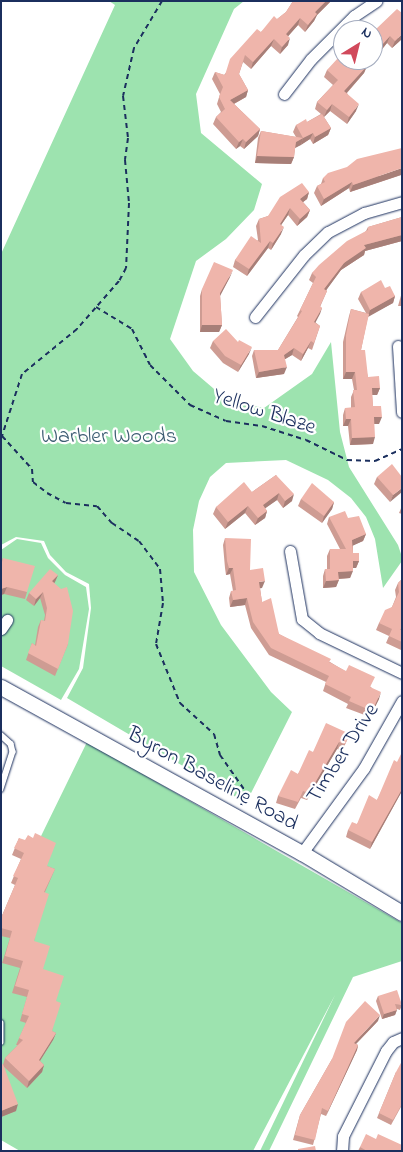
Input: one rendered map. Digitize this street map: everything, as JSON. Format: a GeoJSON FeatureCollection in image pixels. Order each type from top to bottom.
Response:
{"type":"FeatureCollection","features":[{"type":"Feature","properties":{"kind":"main road","name":"Byron Baseline Road"},"geometry":{"type":"LineString","coordinates":[[1,687],[302,853],[402,913]]}},
{"type":"Feature","properties":{"kind":"street"},"geometry":{"type":"LineString","coordinates":[[284,94],[311,60],[354,16],[376,1]]}},
{"type":"Feature","properties":{"kind":"street"},"geometry":{"type":"LineString","coordinates":[[255,318],[304,255],[328,232],[364,213],[402,202]]}},
{"type":"Feature","properties":{"kind":"street"},"geometry":{"type":"LineString","coordinates":[[398,346],[402,412]]}},
{"type":"Feature","properties":{"kind":"street"},"geometry":{"type":"LineString","coordinates":[[290,551],[302,619],[319,633],[402,673]]}},
{"type":"Feature","properties":{"kind":"street","name":"Timber Drive"},"geometry":{"type":"LineString","coordinates":[[302,853],[364,768],[402,701]]}},
{"type":"Feature","properties":{"kind":"street"},"geometry":{"type":"LineString","coordinates":[[342,1151],[343,1136],[386,1051],[393,1042],[402,1038]]}},
{"type":"Feature","properties":{"kind":"lane"},"geometry":{"type":"LineString","coordinates":[[1,735],[11,744],[13,752],[1,789]]}},
{"type":"Feature","properties":{"kind":"lane"},"geometry":{"type":"LineString","coordinates":[[1,1023],[1,1042]]}},
{"type":"Feature","properties":{"kind":"path"},"geometry":{"type":"LineString","coordinates":[[162,1],[134,48],[123,96],[128,138],[126,187],[129,203],[126,268],[119,281],[77,329],[22,374],[2,436],[32,469],[33,482],[47,493],[66,503],[98,506],[112,523],[139,541],[160,569],[163,603],[156,644],[180,703],[214,734],[220,755],[246,792],[238,810]]}},
{"type":"Feature","properties":{"kind":"path","name":"Yellow Blaze"},"geometry":{"type":"LineString","coordinates":[[96,307],[132,329],[150,365],[190,405],[226,421],[262,426],[306,440],[347,460],[376,461],[402,449]]}},
{"type":"Feature","properties":{"kind":"green space","name":"Warbler Woods"},"geometry":{"type":"Polygon","coordinates":[[[109,1],[244,1],[234,9],[196,94],[201,133],[262,184],[254,210],[226,239],[196,261],[170,339],[193,371],[227,400],[264,408],[312,374],[331,342],[340,432],[349,467],[398,545],[402,557],[402,561],[383,588],[375,539],[366,517],[351,498],[328,480],[286,460],[226,463],[210,477],[199,501],[193,530],[194,572],[221,625],[271,692],[292,712],[246,803],[67,698],[83,668],[91,608],[89,584],[66,572],[50,555],[44,541],[16,537],[1,545],[1,254],[115,5],[109,1]]]}},
{"type":"Feature","properties":{"kind":"green space"},"geometry":{"type":"Polygon","coordinates":[[[17,539],[41,543],[48,558],[65,575],[86,587],[89,609],[79,669],[61,700],[1,666],[1,550],[17,539]]]}},
{"type":"Feature","properties":{"kind":"green space"},"geometry":{"type":"Polygon","coordinates":[[[87,742],[402,923],[402,961],[353,977],[269,1151],[260,1151],[335,995],[253,1151],[20,1151],[1,1140],[1,918],[87,742]]]}},
{"type":"Feature","properties":{"kind":"building"},"geometry":{"type":"Polygon","coordinates":[[[293,1],[326,1],[315,12],[317,14],[308,25],[300,18],[286,34],[290,38],[282,47],[274,39],[253,62],[245,55],[239,74],[248,90],[230,100],[260,129],[246,142],[243,139],[239,142],[216,117],[225,109],[219,97],[223,87],[215,72],[225,75],[230,59],[257,29],[261,32],[274,16],[277,19],[286,12],[293,1]]]}},
{"type":"Feature","properties":{"kind":"building"},"geometry":{"type":"Polygon","coordinates":[[[397,9],[402,13],[402,34],[395,41],[390,36],[383,44],[383,22],[397,9]]]}},
{"type":"Feature","properties":{"kind":"building"},"geometry":{"type":"Polygon","coordinates":[[[333,63],[333,70],[363,70],[344,91],[359,104],[349,117],[332,104],[327,110],[317,102],[338,80],[327,70],[333,63]]]}},
{"type":"Feature","properties":{"kind":"building"},"geometry":{"type":"Polygon","coordinates":[[[322,114],[331,128],[315,137],[313,133],[303,138],[296,125],[306,119],[307,122],[322,114]]]}},
{"type":"Feature","properties":{"kind":"building"},"geometry":{"type":"Polygon","coordinates":[[[261,131],[303,138],[296,142],[294,157],[257,156],[261,131]]]}},
{"type":"Feature","properties":{"kind":"building"},"geometry":{"type":"Polygon","coordinates":[[[402,148],[402,168],[353,185],[352,182],[324,199],[317,186],[325,182],[323,178],[328,173],[347,167],[357,159],[402,148]]]}},
{"type":"Feature","properties":{"kind":"building"},"geometry":{"type":"Polygon","coordinates":[[[302,183],[309,192],[300,199],[310,210],[300,219],[290,208],[280,224],[284,227],[273,243],[270,241],[249,269],[235,260],[251,236],[261,243],[259,219],[268,216],[280,197],[302,183]]]}},
{"type":"Feature","properties":{"kind":"building"},"geometry":{"type":"Polygon","coordinates":[[[402,217],[402,235],[364,245],[366,248],[344,263],[324,289],[327,291],[320,306],[322,308],[314,322],[320,326],[314,343],[311,341],[303,354],[294,348],[284,355],[287,367],[259,372],[254,350],[278,350],[302,311],[300,310],[316,277],[312,273],[319,265],[347,241],[368,230],[368,227],[402,217]]]}},
{"type":"Feature","properties":{"kind":"building"},"geometry":{"type":"Polygon","coordinates":[[[214,262],[233,270],[220,293],[222,325],[202,325],[202,289],[214,262]]]}},
{"type":"Feature","properties":{"kind":"building"},"geometry":{"type":"Polygon","coordinates":[[[381,280],[385,288],[390,286],[395,296],[370,310],[361,292],[381,280]]]}},
{"type":"Feature","properties":{"kind":"building"},"geometry":{"type":"Polygon","coordinates":[[[351,309],[369,314],[361,350],[365,350],[368,377],[379,376],[380,388],[372,388],[373,406],[381,406],[382,417],[374,417],[375,437],[352,438],[351,419],[346,419],[345,408],[355,407],[353,390],[357,390],[355,372],[346,372],[346,335],[351,309]]]}},
{"type":"Feature","properties":{"kind":"building"},"geometry":{"type":"Polygon","coordinates":[[[226,329],[238,342],[239,340],[252,347],[241,365],[225,356],[213,341],[226,329]]]}},
{"type":"Feature","properties":{"kind":"building"},"geometry":{"type":"Polygon","coordinates":[[[392,464],[402,477],[402,488],[393,495],[377,477],[392,464]]]}},
{"type":"Feature","properties":{"kind":"building"},"geometry":{"type":"Polygon","coordinates":[[[276,475],[294,494],[285,501],[279,493],[263,505],[267,511],[258,518],[248,506],[228,522],[216,507],[244,482],[252,492],[276,475]]]}},
{"type":"Feature","properties":{"kind":"building"},"geometry":{"type":"Polygon","coordinates":[[[312,483],[334,502],[324,516],[301,499],[312,483]]]}},
{"type":"Feature","properties":{"kind":"building"},"geometry":{"type":"Polygon","coordinates":[[[345,511],[348,518],[359,516],[366,534],[352,540],[353,553],[359,553],[359,561],[353,561],[353,571],[338,572],[339,580],[326,581],[325,569],[330,569],[330,549],[346,549],[329,517],[345,511]]]}},
{"type":"Feature","properties":{"kind":"building"},"geometry":{"type":"Polygon","coordinates":[[[225,538],[251,539],[250,570],[263,568],[265,581],[259,582],[262,602],[271,598],[279,634],[331,659],[329,662],[346,671],[349,665],[375,677],[370,687],[381,692],[372,711],[349,701],[351,697],[325,684],[329,676],[271,648],[253,622],[247,598],[233,600],[231,591],[236,590],[233,568],[229,568],[227,561],[225,538]]]}},
{"type":"Feature","properties":{"kind":"building"},"geometry":{"type":"Polygon","coordinates":[[[3,558],[35,566],[27,592],[7,587],[1,589],[3,558]]]}},
{"type":"Feature","properties":{"kind":"building"},"geometry":{"type":"Polygon","coordinates":[[[50,569],[58,575],[52,581],[61,589],[67,587],[73,611],[68,644],[58,669],[28,653],[32,643],[36,646],[41,620],[45,621],[47,608],[43,592],[36,599],[29,593],[50,569]]]}},
{"type":"Feature","properties":{"kind":"building"},"geometry":{"type":"Polygon","coordinates":[[[402,579],[402,627],[400,630],[402,630],[402,642],[389,636],[392,629],[379,623],[385,610],[392,607],[399,592],[398,583],[402,579]]]}},
{"type":"Feature","properties":{"kind":"building"},"geometry":{"type":"Polygon","coordinates":[[[326,723],[350,734],[345,744],[339,742],[309,793],[303,791],[298,802],[278,796],[291,770],[298,774],[309,750],[313,752],[326,723]]]}},
{"type":"Feature","properties":{"kind":"building"},"geometry":{"type":"Polygon","coordinates":[[[402,752],[402,789],[372,842],[348,830],[352,822],[357,824],[369,795],[377,800],[394,760],[397,762],[402,752]]]}},
{"type":"Feature","properties":{"kind":"building"},"geometry":{"type":"Polygon","coordinates":[[[35,833],[56,843],[47,866],[55,869],[44,892],[49,894],[34,941],[50,946],[43,969],[64,976],[56,1001],[61,1003],[52,1031],[56,1033],[39,1060],[44,1065],[29,1081],[5,1058],[23,1040],[19,1038],[29,1016],[22,1014],[29,990],[15,986],[23,961],[5,956],[12,931],[1,928],[1,918],[18,878],[13,876],[24,853],[14,848],[19,838],[25,840],[28,835],[33,838],[35,833]]]}},
{"type":"Feature","properties":{"kind":"building"},"geometry":{"type":"Polygon","coordinates":[[[397,990],[402,1005],[395,1004],[397,1010],[384,1014],[378,996],[397,990]]]}},
{"type":"Feature","properties":{"kind":"building"},"geometry":{"type":"Polygon","coordinates":[[[365,1001],[380,1015],[354,1043],[358,1045],[328,1111],[322,1108],[315,1140],[295,1135],[300,1115],[332,1059],[346,1022],[365,1001]]]}},
{"type":"Feature","properties":{"kind":"building"},"geometry":{"type":"Polygon","coordinates":[[[402,1061],[402,1104],[393,1120],[379,1113],[402,1061]]]}},
{"type":"Feature","properties":{"kind":"building"},"geometry":{"type":"Polygon","coordinates":[[[3,1064],[18,1104],[1,1111],[1,1065],[3,1064]]]}},
{"type":"Feature","properties":{"kind":"building"},"geometry":{"type":"Polygon","coordinates":[[[366,1134],[376,1139],[378,1134],[402,1145],[402,1151],[367,1151],[360,1147],[366,1134]]]}},
{"type":"Feature","properties":{"kind":"building"},"geometry":{"type":"Polygon","coordinates":[[[315,1146],[316,1151],[298,1151],[298,1149],[315,1146]]]}}]}
